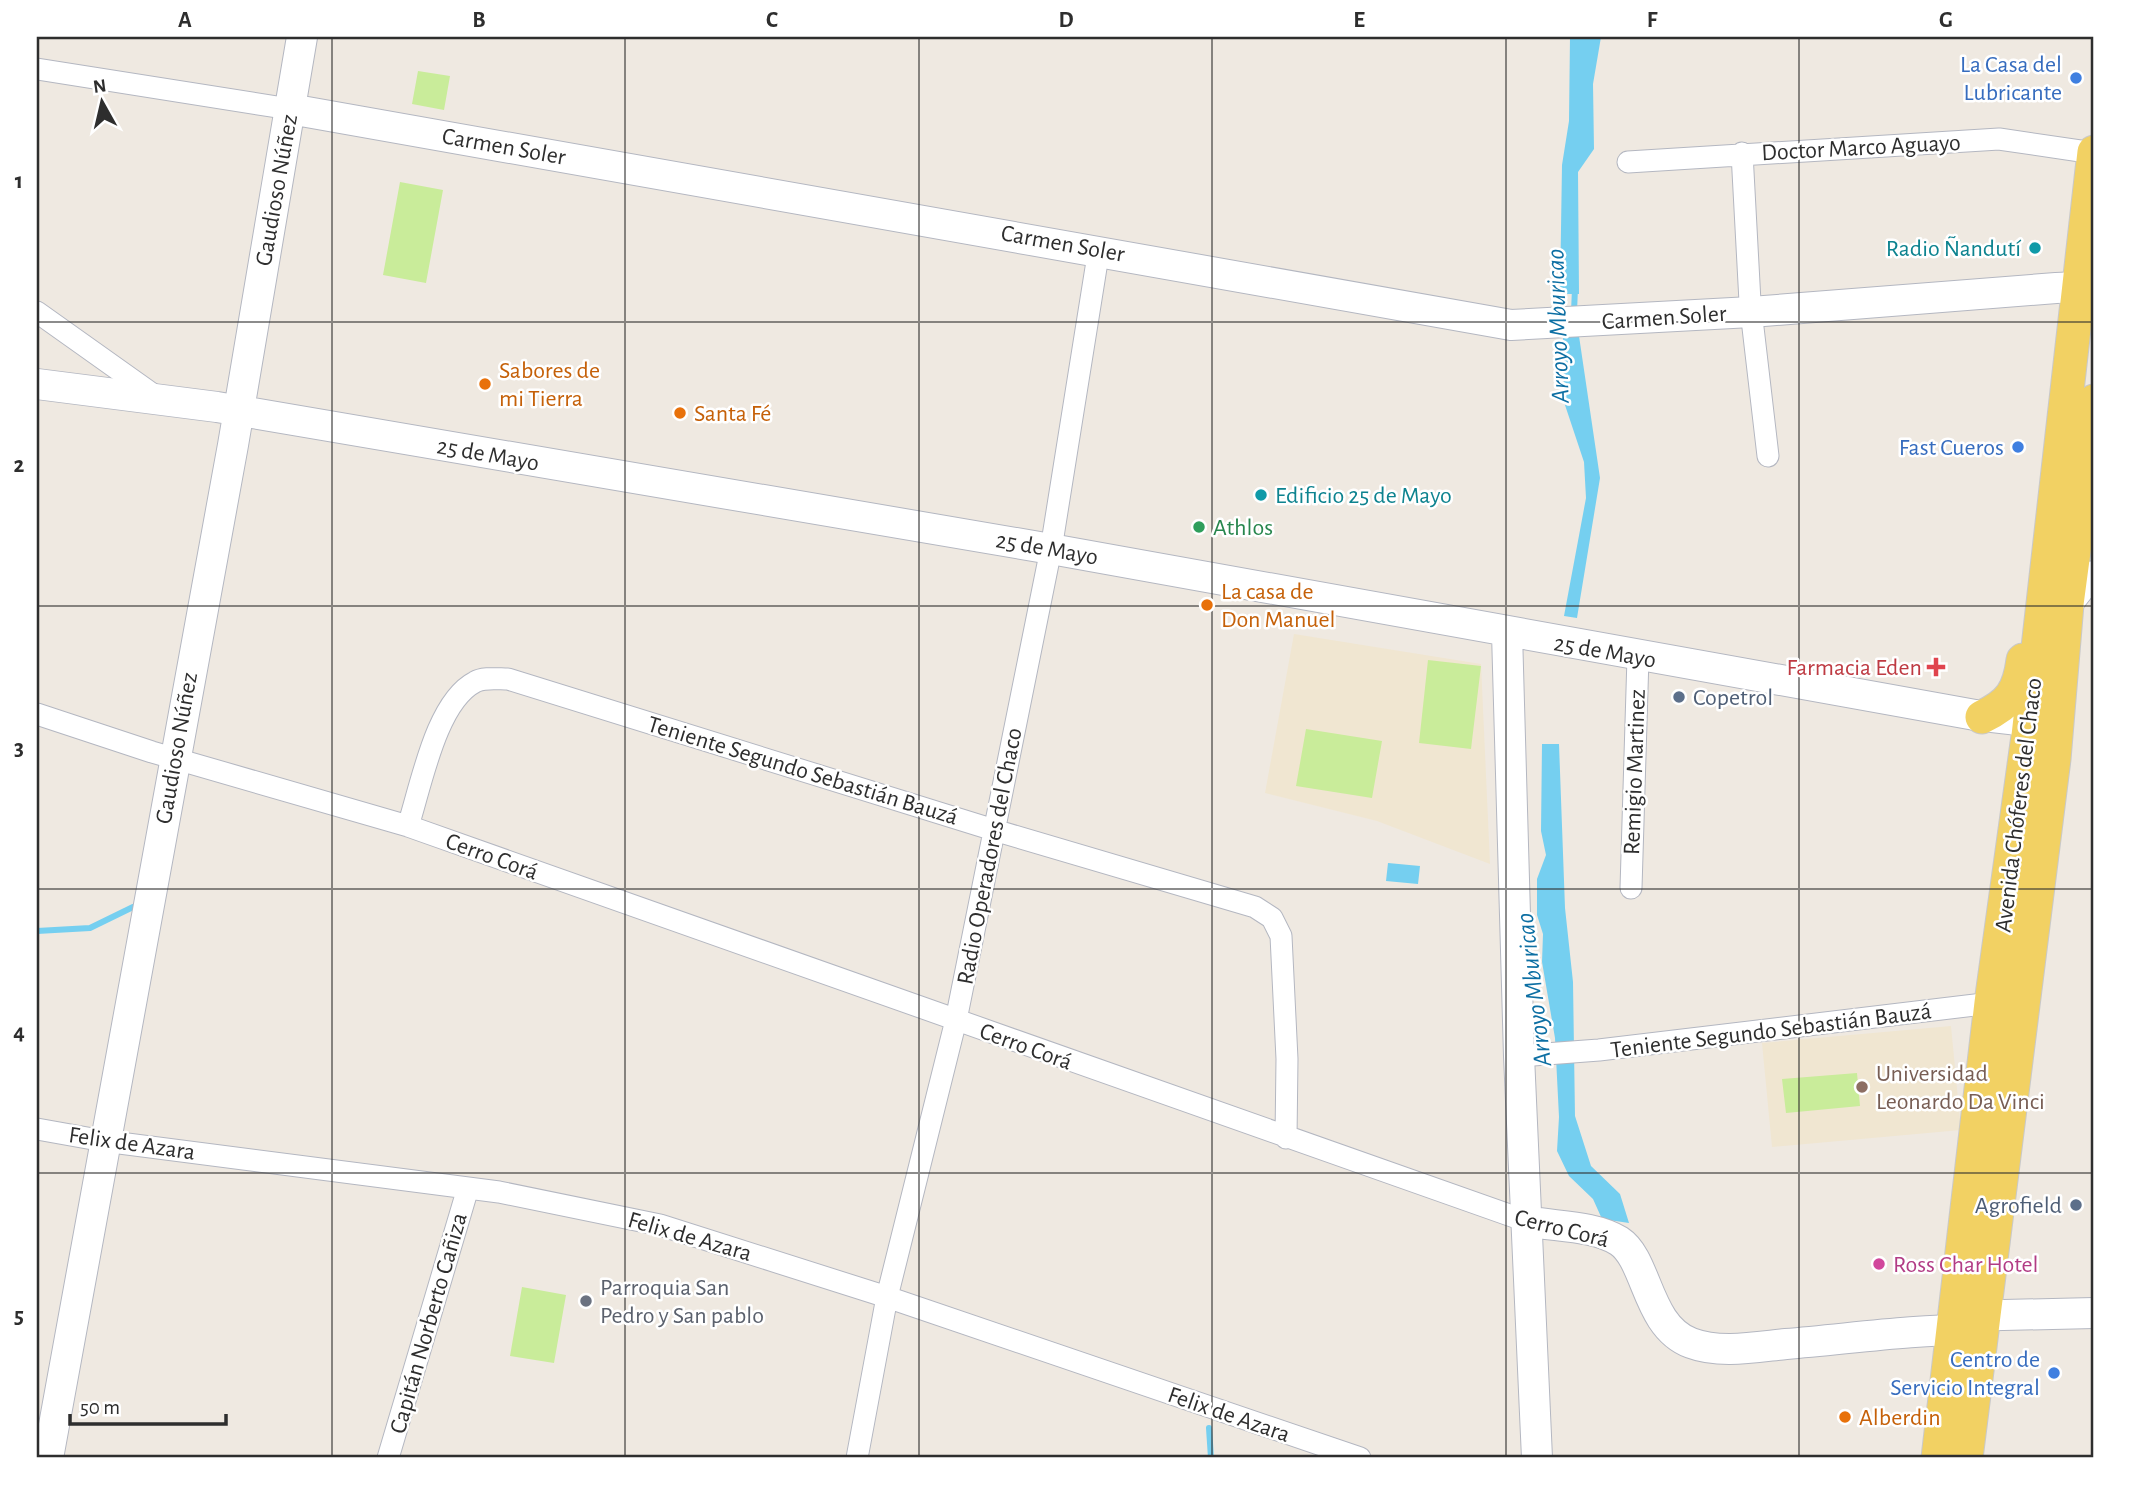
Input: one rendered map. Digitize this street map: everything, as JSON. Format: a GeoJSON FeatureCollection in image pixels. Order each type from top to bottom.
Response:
{"type":"FeatureCollection","features":[{"type":"Feature","properties":{"kind":"main road","name":"Avenida Chóferes del Chaco"},"geometry":{"type":"LineString","coordinates":[[1938,1458],[1968,1323],[2007,1001],[2050,551],[2086,290],[2094,152]]}},
{"type":"Feature","properties":{"kind":"main road","name":"Avenida Chóferes del Chaco"},"geometry":{"type":"LineString","coordinates":[[2007,1001],[2030,945],[2036,715],[2067,604],[2094,401]]}},
{"type":"Feature","properties":{"kind":"main road"},"geometry":{"type":"LineString","coordinates":[[1982,716],[2011,699],[2020,685],[2036,572],[2050,551]]}},
{"type":"Feature","properties":{"kind":"main road","name":"Avenida Chóferes del Chaco"},"geometry":{"type":"LineString","coordinates":[[1966,1458],[1968,1323]]}},
{"type":"Feature","properties":{"kind":"street","name":"Gaudioso Núñez"},"geometry":{"type":"LineString","coordinates":[[48,1458],[239,412],[302,37]]}},
{"type":"Feature","properties":{"kind":"street","name":"Carmen Soler"},"geometry":{"type":"LineString","coordinates":[[37,69],[289,108],[1099,249],[1494,322],[1527,325],[1604,322],[2086,290]]}},
{"type":"Feature","properties":{"kind":"street","name":"Doctor Marco Aguayo"},"geometry":{"type":"LineString","coordinates":[[1628,162],[1999,139],[2094,152]]}},
{"type":"Feature","properties":{"kind":"street"},"geometry":{"type":"LineString","coordinates":[[1742,153],[1751,312],[1768,457]]}},
{"type":"Feature","properties":{"kind":"street","name":"Radio Operadores del Chaco"},"geometry":{"type":"LineString","coordinates":[[857,1458],[887,1297],[956,1020],[1051,549],[1099,249]]}},
{"type":"Feature","properties":{"kind":"street"},"geometry":{"type":"LineString","coordinates":[[37,312],[159,398]]}},
{"type":"Feature","properties":{"kind":"street","name":"25 de Mayo"},"geometry":{"type":"LineString","coordinates":[[37,384],[159,398],[1051,549],[1638,657],[1982,716],[2036,715]]}},
{"type":"Feature","properties":{"kind":"street"},"geometry":{"type":"LineString","coordinates":[[2067,604],[2081,586],[2094,576]]}},
{"type":"Feature","properties":{"kind":"street"},"geometry":{"type":"LineString","coordinates":[[1507,633],[1533,1055],[1526,1221],[1537,1458]]}},
{"type":"Feature","properties":{"kind":"street","name":"Remigio Martinez"},"geometry":{"type":"LineString","coordinates":[[1631,888],[1638,657]]}},
{"type":"Feature","properties":{"kind":"street","name":"Teniente Segundo Sebastián Bauzá"},"geometry":{"type":"LineString","coordinates":[[408,826],[440,726],[458,697],[477,680],[508,679],[994,830],[1255,907],[1272,918],[1281,936],[1287,1059],[1286,1138]]}},
{"type":"Feature","properties":{"kind":"street","name":"Cerro Corá"},"geometry":{"type":"LineString","coordinates":[[37,714],[174,758],[408,826],[1526,1221],[1605,1235],[1620,1242],[1630,1252],[1660,1317],[1674,1332],[1690,1343],[1741,1348],[1968,1323],[2094,1313]]}},
{"type":"Feature","properties":{"kind":"street","name":"Teniente Segundo Sebastián Bauzá"},"geometry":{"type":"LineString","coordinates":[[1533,1055],[1578,1052],[2007,1001]]}},
{"type":"Feature","properties":{"kind":"street","name":"Felix de Azara"},"geometry":{"type":"LineString","coordinates":[[37,1129],[104,1141],[468,1188],[574,1205],[660,1225],[887,1297],[1360,1458]]}},
{"type":"Feature","properties":{"kind":"street","name":"Capitán Norberto Cañiza"},"geometry":{"type":"LineString","coordinates":[[388,1458],[468,1188]]}},
{"type":"Feature","properties":{"kind":"shaded area"},"geometry":{"type":"Polygon","coordinates":[[[1294,634],[1481,664],[1490,864],[1377,821],[1265,793],[1294,634]]]}},
{"type":"Feature","properties":{"kind":"shaded area","name":"Universidad Leonardo Da Vinci"},"geometry":{"type":"Polygon","coordinates":[[[1951,1026],[1961,1130],[1772,1147],[1762,1043],[1951,1026]]]}},
{"type":"Feature","properties":{"kind":"green space"},"geometry":{"type":"Polygon","coordinates":[[[418,71],[450,76],[444,110],[412,104],[418,71]]]}},
{"type":"Feature","properties":{"kind":"green space"},"geometry":{"type":"Polygon","coordinates":[[[400,182],[443,190],[426,283],[383,275],[400,182]]]}},
{"type":"Feature","properties":{"kind":"green space"},"geometry":{"type":"Polygon","coordinates":[[[1428,660],[1481,666],[1471,749],[1419,743],[1428,660]]]}},
{"type":"Feature","properties":{"kind":"green space"},"geometry":{"type":"Polygon","coordinates":[[[1306,729],[1382,741],[1372,798],[1296,786],[1306,729]]]}},
{"type":"Feature","properties":{"kind":"green space"},"geometry":{"type":"Polygon","coordinates":[[[1857,1073],[1860,1106],[1786,1113],[1782,1079],[1857,1073]]]}},
{"type":"Feature","properties":{"kind":"green space"},"geometry":{"type":"Polygon","coordinates":[[[522,1287],[566,1295],[554,1363],[510,1356],[522,1287]]]}},
{"type":"Feature","properties":{"kind":"water"},"geometry":{"type":"Polygon","coordinates":[[[1570,37],[1601,37],[1593,84],[1594,149],[1578,172],[1579,294],[1560,294],[1562,165],[1569,121],[1570,37]]]}},
{"type":"Feature","properties":{"kind":"water"},"geometry":{"type":"Polygon","coordinates":[[[1579,336],[1600,478],[1577,618],[1564,616],[1586,498],[1584,462],[1564,402],[1563,337],[1579,336]]]}},
{"type":"Feature","properties":{"kind":"water"},"geometry":{"type":"Polygon","coordinates":[[[1542,744],[1559,744],[1565,908],[1573,982],[1575,1116],[1591,1166],[1620,1194],[1629,1223],[1602,1219],[1593,1199],[1569,1176],[1557,1151],[1559,1117],[1555,1038],[1542,962],[1543,934],[1537,915],[1537,879],[1546,855],[1541,831],[1542,744]]]}},
{"type":"Feature","properties":{"kind":"water"},"geometry":{"type":"Polygon","coordinates":[[[1388,863],[1420,866],[1418,884],[1386,881],[1388,863]]]}},
{"type":"Feature","properties":{"kind":"waterway","name":"Arroyo Mburicao"},"geometry":{"type":"LineString","coordinates":[[1574,312],[1575,288]]}},
{"type":"Feature","properties":{"kind":"waterway"},"geometry":{"type":"LineString","coordinates":[[37,931],[90,928],[133,907]]}},
{"type":"Feature","properties":{"kind":"waterway"},"geometry":{"type":"LineString","coordinates":[[1209,1428],[1211,1458]]}},
{"type":"Feature","properties":{"kind":"place","name":"La Casa del Lubricante"},"geometry":{"type":"Point","coordinates":[2076,78]}},
{"type":"Feature","properties":{"kind":"place","name":"Radio Ñandutí"},"geometry":{"type":"Point","coordinates":[2035,248]}},
{"type":"Feature","properties":{"kind":"place","name":"Sabores de mi Tierra"},"geometry":{"type":"Point","coordinates":[485,384]}},
{"type":"Feature","properties":{"kind":"place","name":"Santa Fé"},"geometry":{"type":"Point","coordinates":[680,413]}},
{"type":"Feature","properties":{"kind":"place","name":"Fast Cueros"},"geometry":{"type":"Point","coordinates":[2018,447]}},
{"type":"Feature","properties":{"kind":"place","name":"Edificio 25 de Mayo"},"geometry":{"type":"Point","coordinates":[1261,495]}},
{"type":"Feature","properties":{"kind":"place","name":"Athlos"},"geometry":{"type":"Point","coordinates":[1199,527]}},
{"type":"Feature","properties":{"kind":"place","name":"La casa de Don Manuel"},"geometry":{"type":"Point","coordinates":[1207,605]}},
{"type":"Feature","properties":{"kind":"place","name":"Farmacia Eden"},"geometry":{"type":"Point","coordinates":[1936,667]}},
{"type":"Feature","properties":{"kind":"place","name":"Copetrol"},"geometry":{"type":"Point","coordinates":[1679,697]}},
{"type":"Feature","properties":{"kind":"place","name":"Universidad Leonardo Da Vinci"},"geometry":{"type":"Point","coordinates":[1862,1087]}},
{"type":"Feature","properties":{"kind":"place","name":"Agrofield"},"geometry":{"type":"Point","coordinates":[2076,1205]}},
{"type":"Feature","properties":{"kind":"place","name":"Ross Char Hotel"},"geometry":{"type":"Point","coordinates":[1879,1264]}},
{"type":"Feature","properties":{"kind":"place","name":"Parroquia San Pedro y San pablo"},"geometry":{"type":"Point","coordinates":[586,1301]}},
{"type":"Feature","properties":{"kind":"place","name":"Centro de Servicio Integral"},"geometry":{"type":"Point","coordinates":[2054,1373]}},
{"type":"Feature","properties":{"kind":"place","name":"Alberdin"},"geometry":{"type":"Point","coordinates":[1845,1417]}}]}
